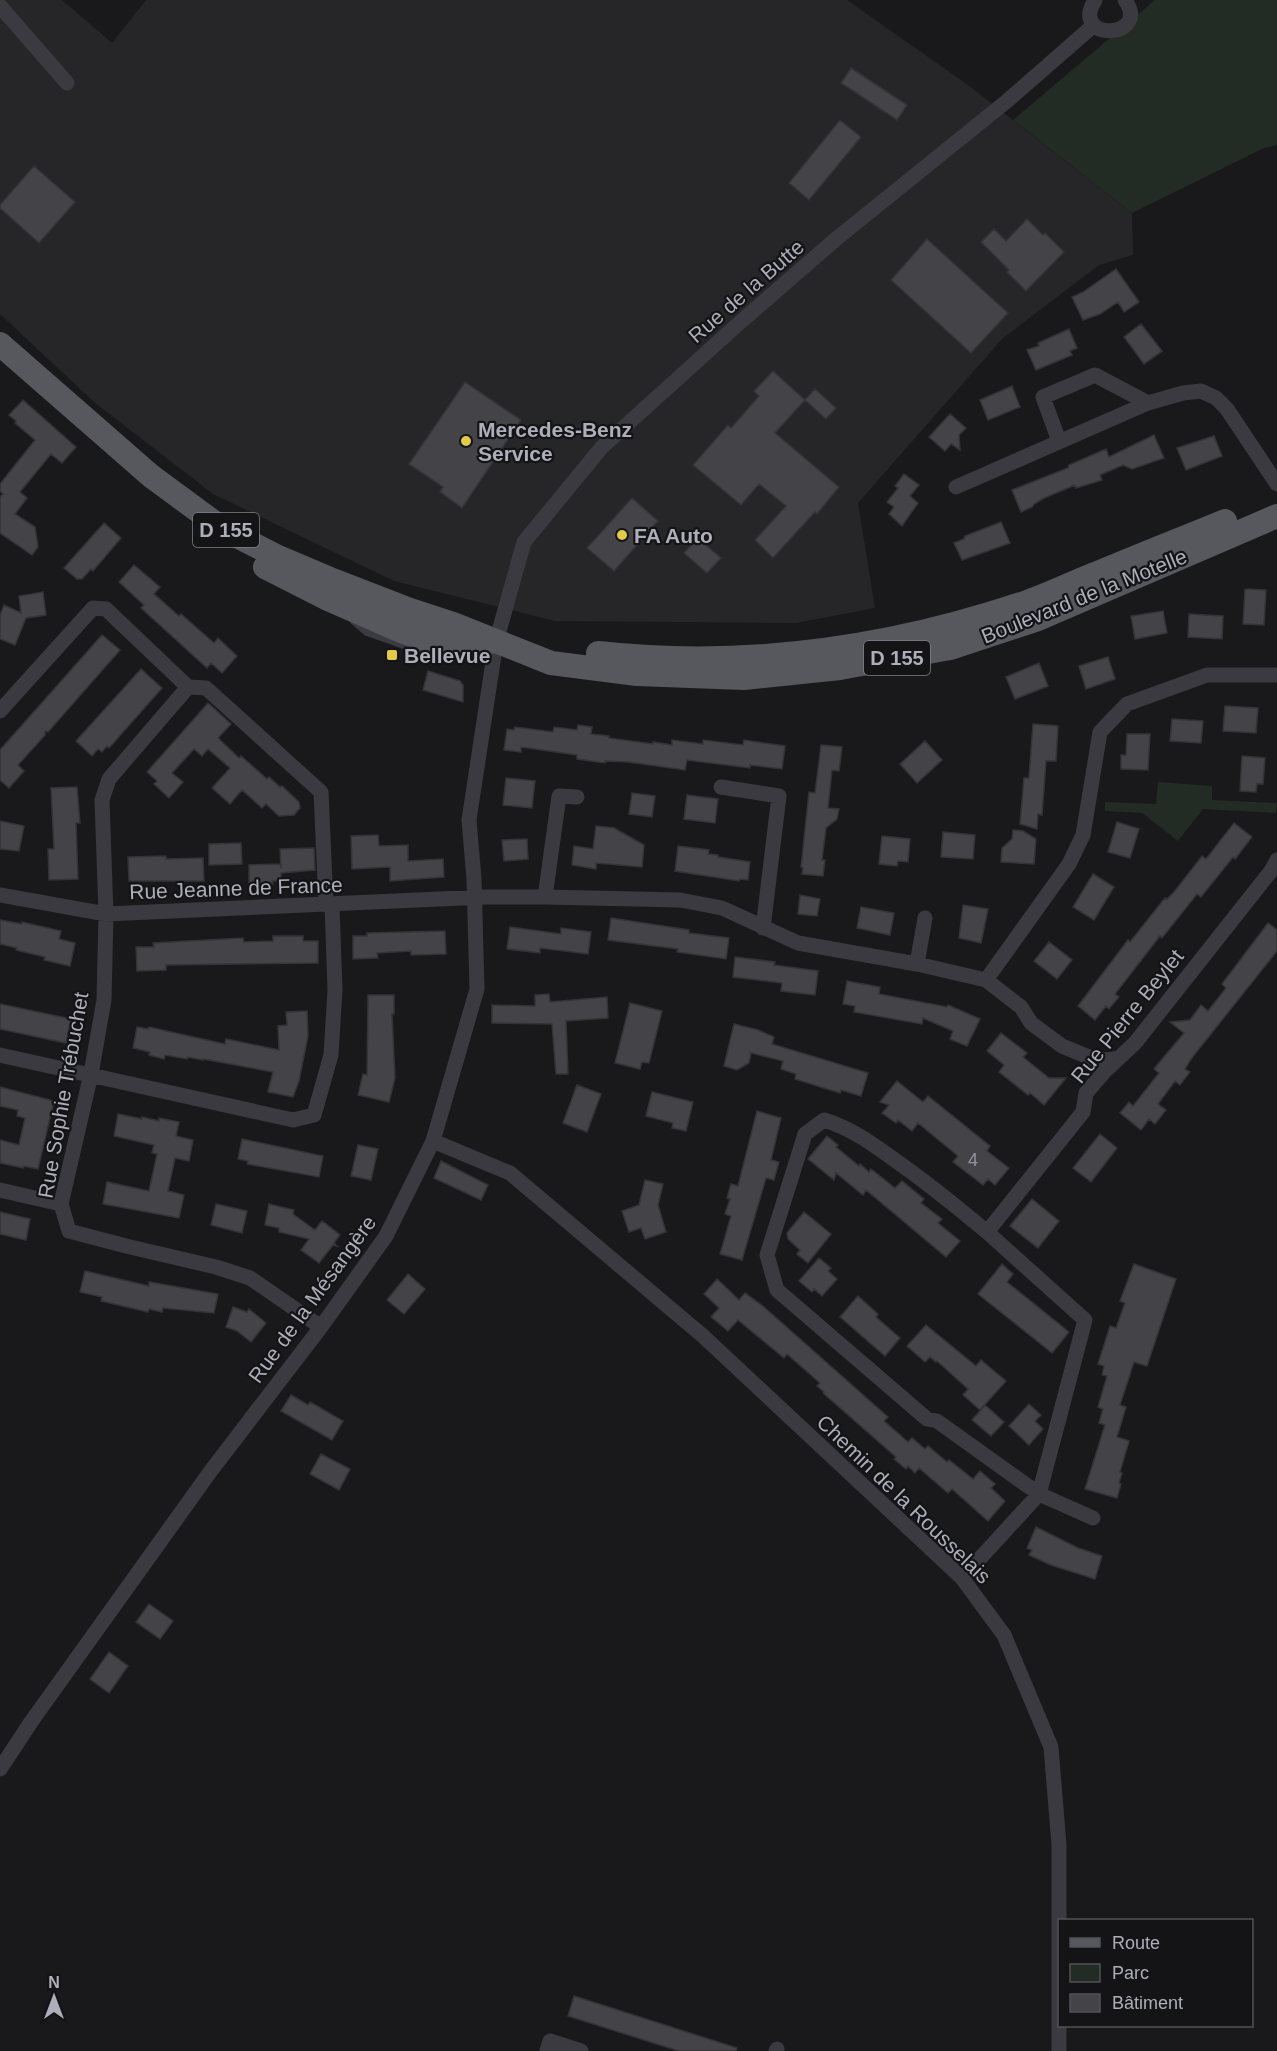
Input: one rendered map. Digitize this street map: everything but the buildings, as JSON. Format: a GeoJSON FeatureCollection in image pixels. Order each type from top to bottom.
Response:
{"type":"FeatureCollection","features":[{"type":"Feature","properties":{"kind":"main road","name":"Boulevard de la Motelle"},"geometry":{"type":"LineString","coordinates":[[4,356],[151,476],[224,529],[276,556],[335,581],[551,663],[637,674],[744,678],[840,668],[950,648],[1038,619],[1277,516]]}},
{"type":"Feature","properties":{"kind":"main road","name":"Boulevard de la Motelle"},"geometry":{"type":"LineString","coordinates":[[4,356],[150,492],[221,544],[328,599],[401,631],[444,645],[496,642],[634,657],[742,659],[836,650],[937,629],[1029,602],[1277,499]]}},
{"type":"Feature","properties":{"kind":"street"},"geometry":{"type":"LineString","coordinates":[[1093,0],[1090,14],[1094,25],[1105,32],[1118,31],[1129,19],[1130,11],[1125,0]]}},
{"type":"Feature","properties":{"kind":"street"},"geometry":{"type":"LineString","coordinates":[[0,6],[67,83]]}},
{"type":"Feature","properties":{"kind":"street","name":"Rue de la Butte"},"geometry":{"type":"LineString","coordinates":[[496,642],[524,542],[602,447],[827,247],[1006,101],[1094,25]]}},
{"type":"Feature","properties":{"kind":"street"},"geometry":{"type":"LineString","coordinates":[[1059,441],[1044,397],[1095,375],[1148,403]]}},
{"type":"Feature","properties":{"kind":"street"},"geometry":{"type":"LineString","coordinates":[[956,487],[1148,403],[1192,390],[1201,391],[1216,398],[1227,409],[1277,484]]}},
{"type":"Feature","properties":{"kind":"street"},"geometry":{"type":"LineString","coordinates":[[0,711],[93,608],[106,609],[188,687],[206,688],[321,792],[335,990],[331,1055],[314,1115],[293,1120],[0,1055]]}},
{"type":"Feature","properties":{"kind":"street","name":"Rue de la Mésangère"},"geometry":{"type":"LineString","coordinates":[[0,1769],[31,1722],[210,1472],[321,1327],[386,1236],[433,1141],[477,989],[475,898],[469,820],[496,642]]}},
{"type":"Feature","properties":{"kind":"street"},"geometry":{"type":"LineString","coordinates":[[1119,1058],[1107,1060],[1091,1058],[1062,1046],[1031,1023],[1021,1007],[986,980],[1069,864],[1083,836],[1100,732],[1120,711],[1127,704],[1207,675],[1277,675]]}},
{"type":"Feature","properties":{"kind":"street","name":"Rue Sophie Trébuchet"},"geometry":{"type":"LineString","coordinates":[[188,687],[109,779],[102,800],[106,914],[104,1000],[91,1074],[61,1204],[69,1231],[216,1267],[250,1278],[321,1327]]}},
{"type":"Feature","properties":{"kind":"street"},"geometry":{"type":"LineString","coordinates":[[721,787],[779,796],[763,928]]}},
{"type":"Feature","properties":{"kind":"street"},"geometry":{"type":"LineString","coordinates":[[544,897],[559,796],[577,797]]}},
{"type":"Feature","properties":{"kind":"street","name":"Rue Pierre Beylet"},"geometry":{"type":"LineString","coordinates":[[987,1232],[1083,1112],[1086,1093],[1135,1043],[1271,871],[1277,860]]}},
{"type":"Feature","properties":{"kind":"street","name":"Rue Jeanne de France"},"geometry":{"type":"LineString","coordinates":[[0,895],[106,914],[475,898],[680,900],[722,908],[798,943],[916,964],[986,980]]}},
{"type":"Feature","properties":{"kind":"street"},"geometry":{"type":"LineString","coordinates":[[916,964],[925,918]]}},
{"type":"Feature","properties":{"kind":"street"},"geometry":{"type":"LineString","coordinates":[[962,1578],[1039,1494],[1085,1320],[987,1232],[924,1180],[860,1135],[824,1120],[805,1134],[767,1256],[777,1290],[927,1419],[937,1422],[1039,1494],[1093,1518]]}},
{"type":"Feature","properties":{"kind":"street","name":"Chemin de la Rousselais"},"geometry":{"type":"LineString","coordinates":[[433,1141],[510,1173],[704,1336],[962,1578],[1004,1635],[1051,1748],[1059,1845],[1059,1919]]}},
{"type":"Feature","properties":{"kind":"street"},"geometry":{"type":"LineString","coordinates":[[0,1190],[61,1204]]}},
{"type":"Feature","properties":{"kind":"street","name":"Chemin de la Rousselais"},"geometry":{"type":"LineString","coordinates":[[1059,2027],[1059,2051]]}},
{"type":"Feature","properties":{"kind":"street"},"geometry":{"type":"LineString","coordinates":[[548,2046],[581,2051]]}},
{"type":"Feature","properties":{"kind":"shaded area"},"geometry":{"type":"Polygon","coordinates":[[[0,0],[62,0],[112,43],[146,0],[847,0],[968,85],[1132,213],[1133,255],[1099,265],[1002,339],[858,503],[875,608],[796,623],[555,621],[394,581],[213,494],[94,402],[0,314],[0,0]]]}},
{"type":"Feature","properties":{"kind":"green space"},"geometry":{"type":"Polygon","coordinates":[[[1155,0],[1277,0],[1277,145],[1264,148],[1132,213],[1013,120],[1155,0]]]}},
{"type":"Feature","properties":{"kind":"green space"},"geometry":{"type":"Polygon","coordinates":[[[1158,782],[1212,786],[1212,800],[1277,803],[1276,813],[1203,809],[1178,841],[1142,813],[1105,811],[1105,802],[1156,804],[1158,782]]]}},
{"type":"Feature","properties":{"kind":"place","name":"Mercedes-Benz Service"},"geometry":{"type":"Point","coordinates":[466,441]}},
{"type":"Feature","properties":{"kind":"place","name":"FA Auto"},"geometry":{"type":"Point","coordinates":[622,535]}},
{"type":"Feature","properties":{"kind":"place","name":"Bellevue"},"geometry":{"type":"Point","coordinates":[392,655]}}]}
